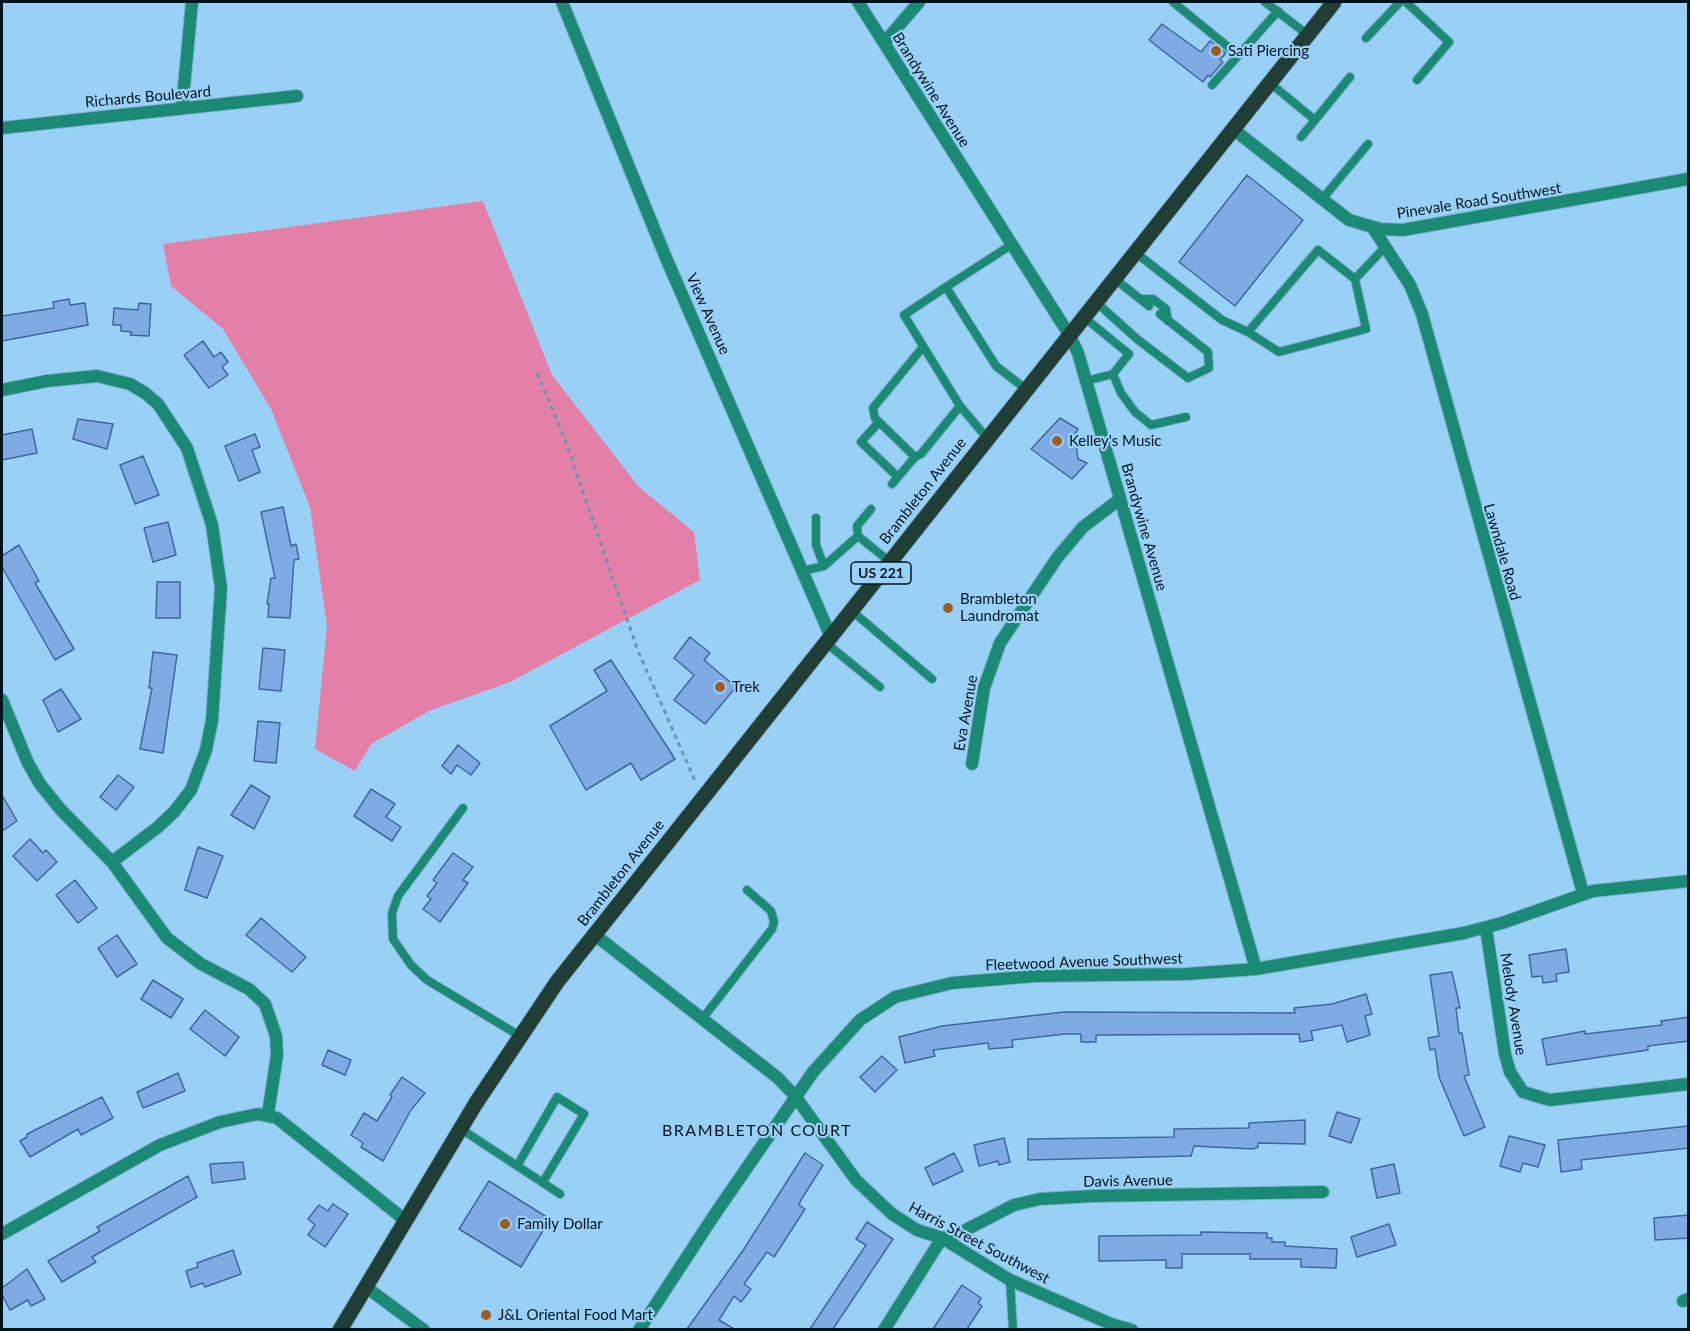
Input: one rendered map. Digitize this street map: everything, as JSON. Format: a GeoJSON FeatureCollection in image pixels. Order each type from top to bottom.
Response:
{"type":"FeatureCollection","features":[{"type":"Feature","properties":{"kind":"main road","name":"Brambleton Avenue"},"geometry":{"type":"LineString","coordinates":[[405,1220],[520,1036],[595,935],[1333,2]]}},
{"type":"Feature","properties":{"kind":"main road","name":"US 221"},"geometry":{"type":"LineString","coordinates":[[340,1329],[405,1220]]}},
{"type":"Feature","properties":{"kind":"street"},"geometry":{"type":"LineString","coordinates":[[182,108],[192,2]]}},
{"type":"Feature","properties":{"kind":"street","name":"View Avenue"},"geometry":{"type":"LineString","coordinates":[[562,2],[666,258],[802,571],[829,640]]}},
{"type":"Feature","properties":{"kind":"street","name":"Brandywine Avenue"},"geometry":{"type":"LineString","coordinates":[[858,2],[1070,336],[1086,381],[1256,969]]}},
{"type":"Feature","properties":{"kind":"street"},"geometry":{"type":"LineString","coordinates":[[884,43],[919,2]]}},
{"type":"Feature","properties":{"kind":"street","name":"Richards Boulevard"},"geometry":{"type":"LineString","coordinates":[[2,128],[297,96]]}},
{"type":"Feature","properties":{"kind":"street","name":"Pinevale Road Southwest"},"geometry":{"type":"LineString","coordinates":[[1233,129],[1349,220],[1373,228],[1403,230],[1689,179]]}},
{"type":"Feature","properties":{"kind":"street","name":"Lawndale Road"},"geometry":{"type":"LineString","coordinates":[[1373,228],[1410,285],[1422,314],[1583,893]]}},
{"type":"Feature","properties":{"kind":"street"},"geometry":{"type":"LineString","coordinates":[[2,390],[47,381],[97,376],[114,378],[146,393],[158,404],[187,448],[212,525],[221,588],[212,720],[206,750],[191,790],[158,827],[111,862]]}},
{"type":"Feature","properties":{"kind":"street","name":"Eva Avenue"},"geometry":{"type":"LineString","coordinates":[[972,764],[984,688],[1000,643],[1057,558],[1083,527],[1120,499]]}},
{"type":"Feature","properties":{"kind":"street"},"geometry":{"type":"LineString","coordinates":[[2,700],[28,763],[40,784],[61,810],[111,862],[167,938],[201,964],[249,989],[265,1004],[276,1036],[277,1055],[268,1114]]}},
{"type":"Feature","properties":{"kind":"street","name":"Fleetwood Avenue Southwest"},"geometry":{"type":"LineString","coordinates":[[639,1329],[795,1096],[842,1038],[860,1020],[896,997],[917,989],[952,983],[1035,976],[1186,974],[1256,969],[1486,928],[1583,893],[1633,885],[1689,881]]}},
{"type":"Feature","properties":{"kind":"street","name":"Melody Avenue"},"geometry":{"type":"LineString","coordinates":[[1486,928],[1505,1054],[1510,1072],[1523,1092],[1550,1100],[1689,1084]]}},
{"type":"Feature","properties":{"kind":"street","name":"Harris Street Southwest"},"geometry":{"type":"LineString","coordinates":[[595,935],[778,1078],[795,1096],[856,1180],[873,1198],[917,1230],[942,1238],[1010,1280],[1111,1324],[1132,1329]]}},
{"type":"Feature","properties":{"kind":"street"},"geometry":{"type":"LineString","coordinates":[[2,1234],[160,1145],[220,1122],[268,1114],[277,1118],[405,1220]]}},
{"type":"Feature","properties":{"kind":"street","name":"Davis Avenue"},"geometry":{"type":"LineString","coordinates":[[942,1238],[963,1232],[990,1216],[1014,1206],[1040,1199],[1323,1192]]}},
{"type":"Feature","properties":{"kind":"street"},"geometry":{"type":"LineString","coordinates":[[884,1329],[942,1238]]}},
{"type":"Feature","properties":{"kind":"street"},"geometry":{"type":"LineString","coordinates":[[366,1287],[424,1329]]}},
{"type":"Feature","properties":{"kind":"lane"},"geometry":{"type":"LineString","coordinates":[[1173,2],[1238,55]]}},
{"type":"Feature","properties":{"kind":"lane"},"geometry":{"type":"LineString","coordinates":[[1366,38],[1400,2]]}},
{"type":"Feature","properties":{"kind":"lane"},"geometry":{"type":"LineString","coordinates":[[1406,2],[1449,42],[1417,80]]}},
{"type":"Feature","properties":{"kind":"lane"},"geometry":{"type":"LineString","coordinates":[[1212,85],[1238,55],[1273,5],[1308,35]]}},
{"type":"Feature","properties":{"kind":"lane"},"geometry":{"type":"LineString","coordinates":[[1301,137],[1350,77]]}},
{"type":"Feature","properties":{"kind":"lane"},"geometry":{"type":"LineString","coordinates":[[1270,82],[1315,120]]}},
{"type":"Feature","properties":{"kind":"lane"},"geometry":{"type":"LineString","coordinates":[[1323,198],[1368,144]]}},
{"type":"Feature","properties":{"kind":"lane"},"geometry":{"type":"LineString","coordinates":[[987,438],[960,406],[904,315],[1011,244]]}},
{"type":"Feature","properties":{"kind":"lane"},"geometry":{"type":"LineString","coordinates":[[1355,279],[1386,246]]}},
{"type":"Feature","properties":{"kind":"lane"},"geometry":{"type":"LineString","coordinates":[[1136,253],[1222,320],[1248,332],[1279,352],[1366,329],[1355,279],[1318,250],[1248,332]]}},
{"type":"Feature","properties":{"kind":"lane"},"geometry":{"type":"LineString","coordinates":[[1115,279],[1149,306]]}},
{"type":"Feature","properties":{"kind":"lane"},"geometry":{"type":"LineString","coordinates":[[946,287],[996,366],[1027,390]]}},
{"type":"Feature","properties":{"kind":"lane"},"geometry":{"type":"LineString","coordinates":[[1141,299],[1153,298],[1166,309],[1168,321]]}},
{"type":"Feature","properties":{"kind":"lane"},"geometry":{"type":"LineString","coordinates":[[1097,303],[1137,339],[1188,378],[1209,369],[1208,352],[1160,314]]}},
{"type":"Feature","properties":{"kind":"lane"},"geometry":{"type":"LineString","coordinates":[[1085,318],[1129,354],[1113,374],[1086,381]]}},
{"type":"Feature","properties":{"kind":"lane"},"geometry":{"type":"LineString","coordinates":[[915,457],[875,418],[873,408],[923,347]]}},
{"type":"Feature","properties":{"kind":"lane"},"geometry":{"type":"LineString","coordinates":[[1113,374],[1121,393],[1135,412],[1151,425],[1186,417]]}},
{"type":"Feature","properties":{"kind":"lane"},"geometry":{"type":"LineString","coordinates":[[879,422],[861,442],[895,480],[915,457],[921,454],[960,406]]}},
{"type":"Feature","properties":{"kind":"lane"},"geometry":{"type":"LineString","coordinates":[[871,509],[857,526],[858,536],[890,562]]}},
{"type":"Feature","properties":{"kind":"lane"},"geometry":{"type":"LineString","coordinates":[[816,519],[816,545],[824,566]]}},
{"type":"Feature","properties":{"kind":"lane"},"geometry":{"type":"LineString","coordinates":[[802,571],[824,566],[858,536]]}},
{"type":"Feature","properties":{"kind":"lane"},"geometry":{"type":"LineString","coordinates":[[852,610],[932,679]]}},
{"type":"Feature","properties":{"kind":"lane"},"geometry":{"type":"LineString","coordinates":[[829,640],[880,687]]}},
{"type":"Feature","properties":{"kind":"lane"},"geometry":{"type":"LineString","coordinates":[[462,808],[398,896],[392,913],[393,939],[411,965],[427,980],[520,1036]]}},
{"type":"Feature","properties":{"kind":"lane"},"geometry":{"type":"LineString","coordinates":[[703,1018],[772,929],[774,922],[771,911],[747,890]]}},
{"type":"Feature","properties":{"kind":"lane"},"geometry":{"type":"LineString","coordinates":[[517,1166],[557,1097],[584,1114],[543,1182]]}},
{"type":"Feature","properties":{"kind":"lane"},"geometry":{"type":"LineString","coordinates":[[461,1129],[560,1194]]}},
{"type":"Feature","properties":{"kind":"lane"},"geometry":{"type":"LineString","coordinates":[[1010,1280],[1013,1329]]}},
{"type":"Feature","properties":{"kind":"path"},"geometry":{"type":"LineString","coordinates":[[537,373],[572,458],[605,563],[638,651],[702,798]]}},
{"type":"Feature","properties":{"kind":"shaded area"},"geometry":{"type":"Polygon","coordinates":[[[483,201],[552,375],[639,487],[694,532],[700,580],[510,682],[429,711],[371,744],[355,771],[315,749],[327,626],[310,507],[271,409],[223,329],[171,286],[163,244],[483,201]]]}},
{"type":"Feature","properties":{"kind":"building"},"geometry":{"type":"Polygon","coordinates":[[[1162,24],[1201,52],[1210,41],[1226,53],[1220,60],[1223,62],[1203,82],[1149,40],[1162,24]]]}},
{"type":"Feature","properties":{"kind":"building"},"geometry":{"type":"Polygon","coordinates":[[[1247,175],[1303,220],[1235,306],[1179,262],[1247,175]]]}},
{"type":"Feature","properties":{"kind":"building"},"geometry":{"type":"Polygon","coordinates":[[[69,299],[70,305],[85,303],[88,325],[2,341],[2,316],[54,308],[53,302],[69,299]]]}},
{"type":"Feature","properties":{"kind":"building"},"geometry":{"type":"Polygon","coordinates":[[[139,303],[151,304],[149,336],[130,335],[132,332],[121,331],[121,325],[113,325],[114,308],[138,310],[139,303]]]}},
{"type":"Feature","properties":{"kind":"building"},"geometry":{"type":"Polygon","coordinates":[[[203,341],[214,357],[221,352],[228,362],[222,367],[228,375],[209,388],[184,355],[203,341]]]}},
{"type":"Feature","properties":{"kind":"building","name":"Kelley's Music"},"geometry":{"type":"Polygon","coordinates":[[[1060,418],[1078,429],[1075,434],[1078,459],[1087,463],[1072,479],[1031,449],[1060,418]]]}},
{"type":"Feature","properties":{"kind":"building"},"geometry":{"type":"Polygon","coordinates":[[[78,419],[113,424],[107,449],[73,439],[78,419]]]}},
{"type":"Feature","properties":{"kind":"building"},"geometry":{"type":"Polygon","coordinates":[[[32,429],[37,453],[2,460],[2,435],[32,429]]]}},
{"type":"Feature","properties":{"kind":"building"},"geometry":{"type":"Polygon","coordinates":[[[255,434],[260,447],[252,450],[260,472],[239,481],[225,446],[255,434]]]}},
{"type":"Feature","properties":{"kind":"building"},"geometry":{"type":"Polygon","coordinates":[[[143,456],[159,495],[135,504],[120,465],[143,456]]]}},
{"type":"Feature","properties":{"kind":"building"},"geometry":{"type":"Polygon","coordinates":[[[283,507],[291,546],[296,544],[299,559],[294,560],[290,618],[268,617],[269,604],[267,604],[271,578],[275,578],[261,512],[283,507]]]}},
{"type":"Feature","properties":{"kind":"building"},"geometry":{"type":"Polygon","coordinates":[[[168,522],[176,555],[153,562],[144,528],[168,522]]]}},
{"type":"Feature","properties":{"kind":"building"},"geometry":{"type":"Polygon","coordinates":[[[19,545],[39,581],[35,583],[74,649],[55,660],[2,567],[2,556],[19,545]]]}},
{"type":"Feature","properties":{"kind":"building"},"geometry":{"type":"Polygon","coordinates":[[[157,582],[180,582],[180,618],[156,618],[157,582]]]}},
{"type":"Feature","properties":{"kind":"building"},"geometry":{"type":"Polygon","coordinates":[[[690,637],[710,653],[704,660],[736,687],[705,724],[674,700],[694,675],[674,658],[690,637]]]}},
{"type":"Feature","properties":{"kind":"building"},"geometry":{"type":"Polygon","coordinates":[[[263,648],[285,650],[281,691],[259,689],[263,648]]]}},
{"type":"Feature","properties":{"kind":"building"},"geometry":{"type":"Polygon","coordinates":[[[153,652],[177,655],[163,753],[140,749],[152,688],[149,688],[153,652]]]}},
{"type":"Feature","properties":{"kind":"building"},"geometry":{"type":"Polygon","coordinates":[[[611,660],[675,759],[641,780],[631,763],[586,790],[550,726],[607,691],[594,670],[611,660]]]}},
{"type":"Feature","properties":{"kind":"building"},"geometry":{"type":"Polygon","coordinates":[[[61,689],[81,719],[58,732],[43,700],[61,689]]]}},
{"type":"Feature","properties":{"kind":"building"},"geometry":{"type":"Polygon","coordinates":[[[258,721],[280,723],[276,763],[254,761],[258,721]]]}},
{"type":"Feature","properties":{"kind":"building"},"geometry":{"type":"Polygon","coordinates":[[[458,745],[480,763],[471,775],[457,765],[451,774],[442,766],[458,745]]]}},
{"type":"Feature","properties":{"kind":"building"},"geometry":{"type":"Polygon","coordinates":[[[118,775],[134,787],[116,810],[100,797],[118,775]]]}},
{"type":"Feature","properties":{"kind":"building"},"geometry":{"type":"Polygon","coordinates":[[[251,785],[270,797],[254,829],[231,815],[251,785]]]}},
{"type":"Feature","properties":{"kind":"building"},"geometry":{"type":"Polygon","coordinates":[[[371,789],[395,804],[386,817],[401,827],[392,841],[354,816],[371,789]]]}},
{"type":"Feature","properties":{"kind":"building"},"geometry":{"type":"Polygon","coordinates":[[[2,795],[17,821],[2,831],[2,795]]]}},
{"type":"Feature","properties":{"kind":"building"},"geometry":{"type":"Polygon","coordinates":[[[30,839],[43,853],[46,850],[57,862],[37,881],[13,856],[30,839]]]}},
{"type":"Feature","properties":{"kind":"building"},"geometry":{"type":"Polygon","coordinates":[[[198,847],[223,856],[207,898],[185,890],[198,847]]]}},
{"type":"Feature","properties":{"kind":"building"},"geometry":{"type":"Polygon","coordinates":[[[453,853],[473,867],[463,880],[468,883],[440,922],[423,909],[431,899],[427,896],[437,883],[433,880],[453,853]]]}},
{"type":"Feature","properties":{"kind":"building"},"geometry":{"type":"Polygon","coordinates":[[[75,880],[97,908],[78,923],[56,895],[75,880]]]}},
{"type":"Feature","properties":{"kind":"building"},"geometry":{"type":"Polygon","coordinates":[[[261,918],[306,957],[292,972],[246,935],[261,918]]]}},
{"type":"Feature","properties":{"kind":"building"},"geometry":{"type":"Polygon","coordinates":[[[117,935],[137,964],[117,977],[98,948],[117,935]]]}},
{"type":"Feature","properties":{"kind":"building"},"geometry":{"type":"Polygon","coordinates":[[[1566,949],[1569,972],[1556,974],[1557,981],[1543,983],[1542,976],[1532,977],[1529,955],[1566,949]]]}},
{"type":"Feature","properties":{"kind":"building"},"geometry":{"type":"Polygon","coordinates":[[[1452,972],[1460,1008],[1456,1008],[1459,1033],[1462,1033],[1469,1075],[1464,1076],[1485,1127],[1464,1136],[1439,1077],[1435,1049],[1430,1050],[1428,1038],[1439,1036],[1430,975],[1452,972]]]}},
{"type":"Feature","properties":{"kind":"building"},"geometry":{"type":"Polygon","coordinates":[[[153,980],[183,999],[171,1018],[141,999],[153,980]]]}},
{"type":"Feature","properties":{"kind":"building"},"geometry":{"type":"Polygon","coordinates":[[[1366,994],[1372,1014],[1365,1016],[1370,1035],[1347,1042],[1342,1025],[1311,1031],[1313,1040],[1300,1042],[1299,1034],[1096,1035],[1096,1042],[1081,1042],[1081,1034],[1065,1034],[1012,1040],[1013,1047],[989,1049],[988,1043],[933,1050],[935,1056],[905,1063],[899,1037],[942,1026],[1064,1012],[1295,1013],[1294,1008],[1332,1004],[1366,994]]]}},
{"type":"Feature","properties":{"kind":"building"},"geometry":{"type":"Polygon","coordinates":[[[205,1010],[239,1037],[225,1056],[190,1029],[205,1010]]]}},
{"type":"Feature","properties":{"kind":"building"},"geometry":{"type":"Polygon","coordinates":[[[1689,1017],[1689,1041],[1648,1046],[1648,1050],[1547,1065],[1542,1039],[1585,1031],[1585,1034],[1662,1025],[1661,1021],[1689,1017]]]}},
{"type":"Feature","properties":{"kind":"building"},"geometry":{"type":"Polygon","coordinates":[[[328,1050],[351,1060],[345,1075],[322,1065],[328,1050]]]}},
{"type":"Feature","properties":{"kind":"building"},"geometry":{"type":"Polygon","coordinates":[[[882,1056],[897,1070],[875,1092],[860,1077],[882,1056]]]}},
{"type":"Feature","properties":{"kind":"building"},"geometry":{"type":"Polygon","coordinates":[[[178,1073],[185,1091],[143,1108],[137,1092],[178,1073]]]}},
{"type":"Feature","properties":{"kind":"building"},"geometry":{"type":"Polygon","coordinates":[[[402,1077],[425,1093],[411,1110],[383,1161],[361,1147],[363,1143],[351,1135],[364,1113],[377,1121],[402,1077]]]}},
{"type":"Feature","properties":{"kind":"building"},"geometry":{"type":"Polygon","coordinates":[[[102,1097],[113,1118],[81,1135],[78,1129],[30,1157],[20,1141],[27,1137],[27,1134],[102,1097]]]}},
{"type":"Feature","properties":{"kind":"building"},"geometry":{"type":"Polygon","coordinates":[[[1337,1112],[1360,1119],[1351,1143],[1329,1136],[1337,1112]]]}},
{"type":"Feature","properties":{"kind":"building"},"geometry":{"type":"Polygon","coordinates":[[[1305,1120],[1305,1144],[1258,1143],[1258,1147],[1253,1149],[1194,1146],[1191,1156],[1028,1160],[1028,1139],[1174,1137],[1174,1129],[1249,1128],[1249,1123],[1305,1120]]]}},
{"type":"Feature","properties":{"kind":"building"},"geometry":{"type":"Polygon","coordinates":[[[1689,1126],[1689,1148],[1581,1160],[1582,1169],[1561,1172],[1558,1140],[1689,1126]]]}},
{"type":"Feature","properties":{"kind":"building"},"geometry":{"type":"Polygon","coordinates":[[[1509,1136],[1545,1145],[1538,1167],[1523,1163],[1520,1172],[1500,1166],[1509,1136]]]}},
{"type":"Feature","properties":{"kind":"building"},"geometry":{"type":"Polygon","coordinates":[[[1004,1138],[1010,1162],[999,1165],[998,1161],[979,1166],[974,1145],[1004,1138]]]}},
{"type":"Feature","properties":{"kind":"building"},"geometry":{"type":"Polygon","coordinates":[[[805,1153],[823,1165],[801,1200],[799,1205],[805,1209],[774,1257],[767,1252],[744,1284],[751,1289],[741,1302],[734,1296],[719,1320],[734,1329],[687,1329],[744,1249],[805,1153]]]}},
{"type":"Feature","properties":{"kind":"building"},"geometry":{"type":"Polygon","coordinates":[[[954,1153],[963,1171],[933,1185],[925,1168],[954,1153]]]}},
{"type":"Feature","properties":{"kind":"building"},"geometry":{"type":"Polygon","coordinates":[[[243,1162],[245,1179],[212,1183],[210,1164],[243,1162]]]}},
{"type":"Feature","properties":{"kind":"building"},"geometry":{"type":"Polygon","coordinates":[[[1394,1164],[1400,1193],[1377,1198],[1371,1169],[1394,1164]]]}},
{"type":"Feature","properties":{"kind":"building"},"geometry":{"type":"Polygon","coordinates":[[[188,1176],[197,1197],[92,1257],[96,1262],[62,1282],[48,1261],[100,1231],[97,1227],[188,1176]]]}},
{"type":"Feature","properties":{"kind":"building","name":"Family Dollar"},"geometry":{"type":"Polygon","coordinates":[[[489,1181],[550,1219],[521,1267],[459,1229],[489,1181]]]}},
{"type":"Feature","properties":{"kind":"building"},"geometry":{"type":"Polygon","coordinates":[[[333,1204],[348,1214],[325,1247],[308,1235],[315,1225],[308,1219],[319,1205],[328,1211],[333,1204]]]}},
{"type":"Feature","properties":{"kind":"building"},"geometry":{"type":"Polygon","coordinates":[[[1689,1215],[1689,1238],[1655,1240],[1654,1218],[1689,1215]]]}},
{"type":"Feature","properties":{"kind":"building"},"geometry":{"type":"Polygon","coordinates":[[[867,1222],[893,1239],[833,1329],[810,1329],[866,1245],[856,1239],[867,1222]]]}},
{"type":"Feature","properties":{"kind":"building"},"geometry":{"type":"Polygon","coordinates":[[[1389,1224],[1396,1245],[1357,1257],[1351,1237],[1389,1224]]]}},
{"type":"Feature","properties":{"kind":"building"},"geometry":{"type":"Polygon","coordinates":[[[1201,1232],[1267,1233],[1267,1238],[1272,1238],[1272,1242],[1285,1242],[1285,1246],[1337,1249],[1336,1268],[1301,1267],[1301,1259],[1250,1259],[1250,1254],[1182,1254],[1182,1268],[1166,1268],[1166,1260],[1099,1261],[1099,1236],[1201,1235],[1201,1232]]]}},
{"type":"Feature","properties":{"kind":"building"},"geometry":{"type":"Polygon","coordinates":[[[233,1250],[241,1274],[205,1287],[203,1283],[191,1287],[186,1271],[198,1267],[197,1263],[233,1250]]]}},
{"type":"Feature","properties":{"kind":"building"},"geometry":{"type":"Polygon","coordinates":[[[27,1269],[45,1299],[31,1306],[28,1300],[10,1310],[2,1295],[2,1288],[27,1269]]]}},
{"type":"Feature","properties":{"kind":"building"},"geometry":{"type":"Polygon","coordinates":[[[962,1285],[981,1298],[978,1303],[982,1306],[967,1329],[933,1329],[962,1285]]]}},
{"type":"Feature","properties":{"kind":"place","name":"Sati Piercing"},"geometry":{"type":"Point","coordinates":[1216,51]}},
{"type":"Feature","properties":{"kind":"place","name":"Kelley's Music"},"geometry":{"type":"Point","coordinates":[1057,441]}},
{"type":"Feature","properties":{"kind":"place","name":"Brambleton Laundromat"},"geometry":{"type":"Point","coordinates":[948,608]}},
{"type":"Feature","properties":{"kind":"place","name":"Trek"},"geometry":{"type":"Point","coordinates":[720,687]}},
{"type":"Feature","properties":{"kind":"place","name":"Family Dollar"},"geometry":{"type":"Point","coordinates":[505,1224]}},
{"type":"Feature","properties":{"kind":"place","name":"J&L Oriental Food Mart"},"geometry":{"type":"Point","coordinates":[486,1315]}},
{"type":"Feature","properties":{"kind":"district","name":"BRAMBLETON COURT"},"geometry":{"type":"Point","coordinates":[757,1131]}}]}
